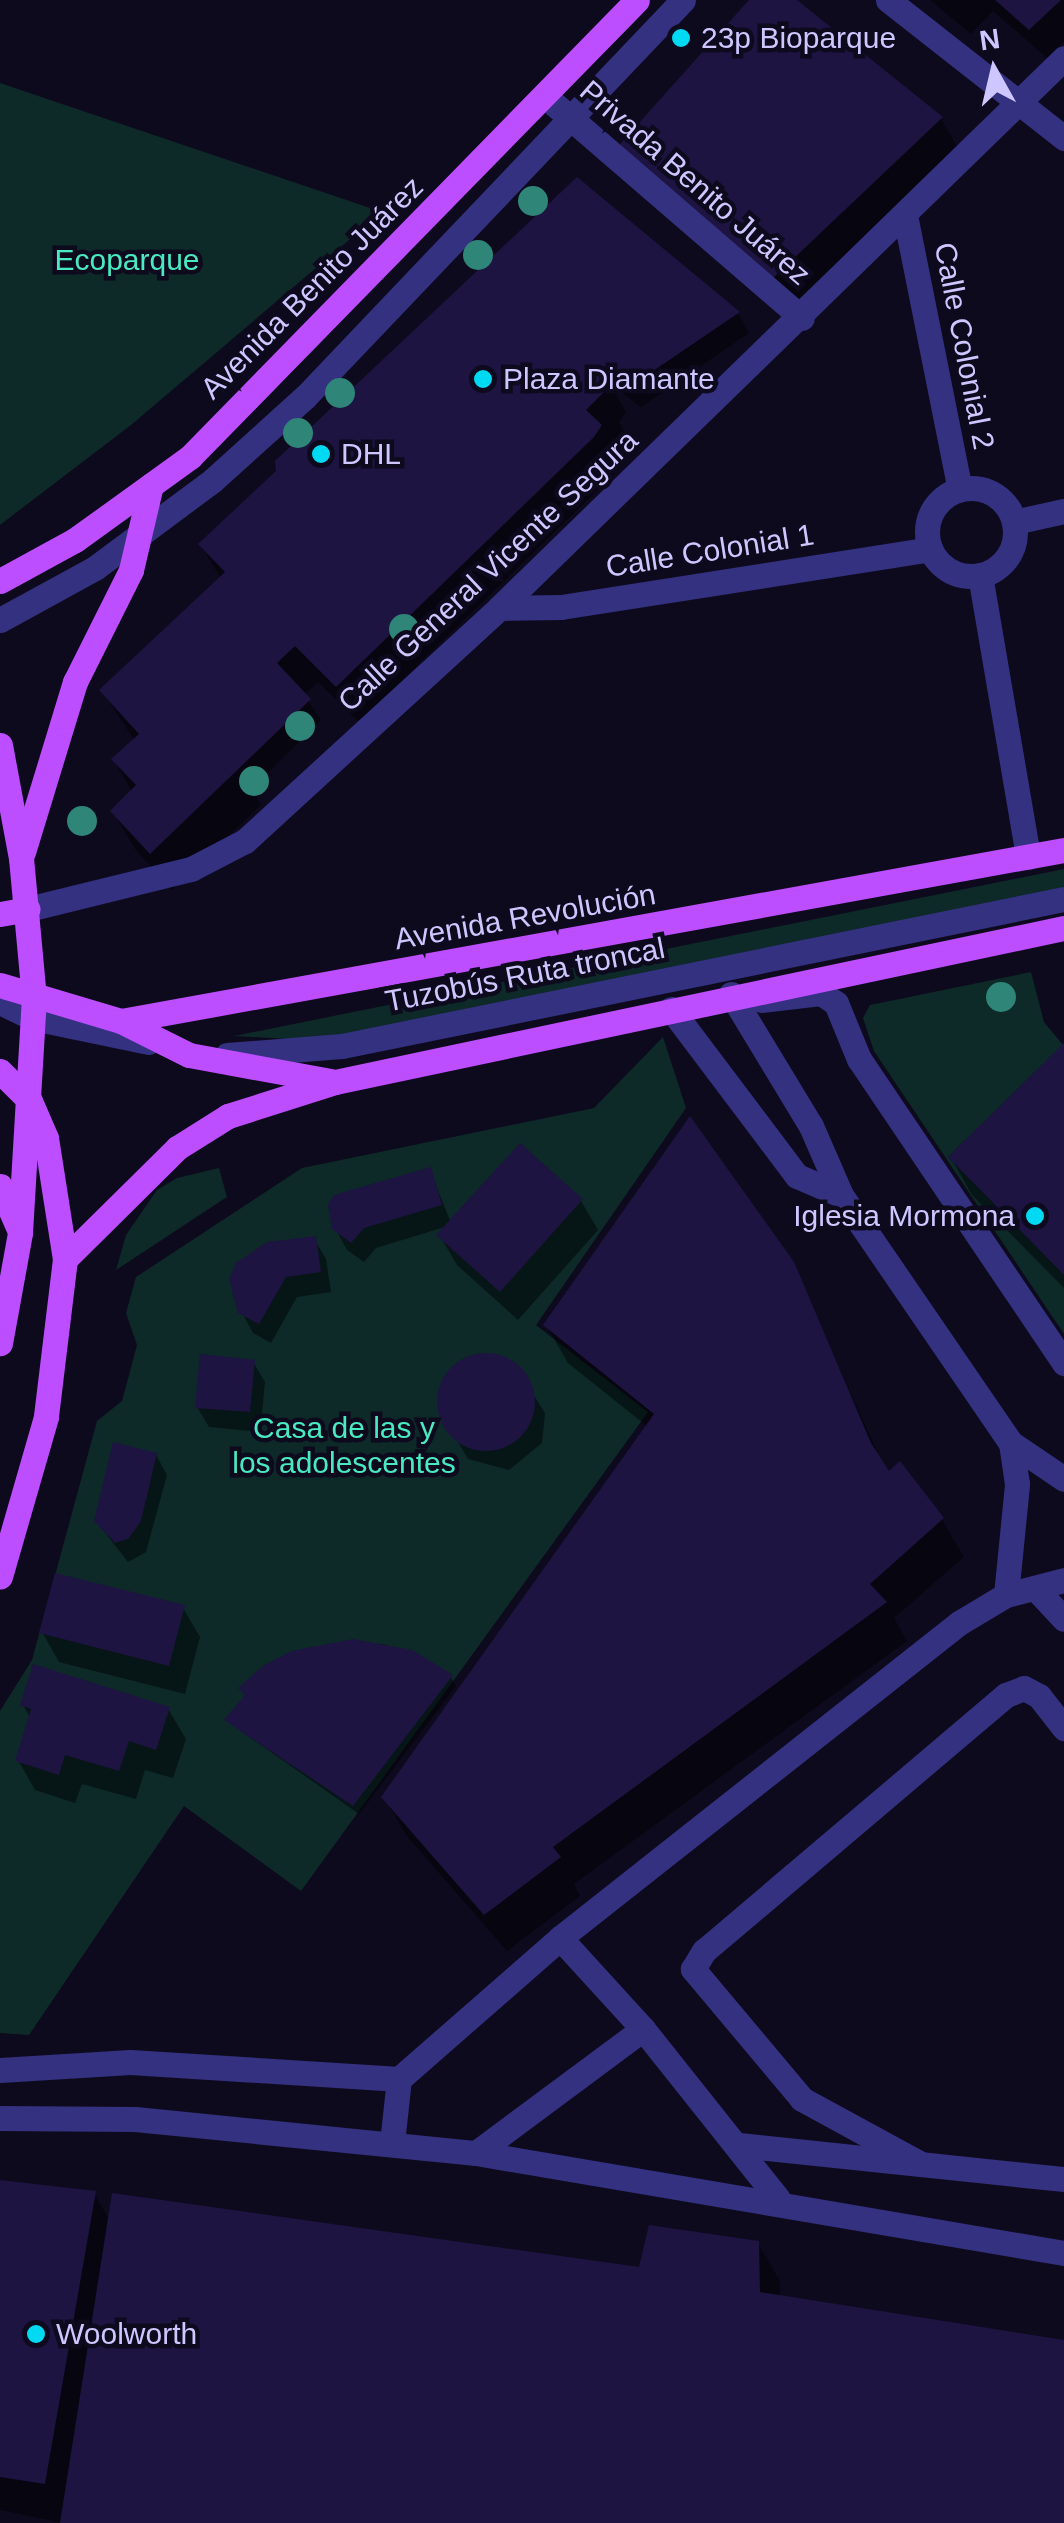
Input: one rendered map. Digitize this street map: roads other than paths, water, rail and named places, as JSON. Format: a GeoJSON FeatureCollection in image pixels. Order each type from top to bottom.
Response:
{"type":"FeatureCollection","features":[{"type":"Feature","properties":{"kind":"main road","name":"Avenida Benito Juárez"},"geometry":{"type":"LineString","coordinates":[[0,581],[75,540],[190,457],[637,0]]}},
{"type":"Feature","properties":{"kind":"main road"},"geometry":{"type":"LineString","coordinates":[[21,858],[75,682],[130,570],[151,485]]}},
{"type":"Feature","properties":{"kind":"main road"},"geometry":{"type":"LineString","coordinates":[[0,745],[28,909],[34,1007],[20,1233],[0,1343]]}},
{"type":"Feature","properties":{"kind":"main road","name":"Avenida Revolución"},"geometry":{"type":"LineString","coordinates":[[0,985],[34,1007],[121,1021],[1064,850]]}},
{"type":"Feature","properties":{"kind":"main road"},"geometry":{"type":"LineString","coordinates":[[0,914],[28,909]]}},
{"type":"Feature","properties":{"kind":"main road"},"geometry":{"type":"LineString","coordinates":[[65,1259],[177,1148],[228,1116],[335,1082],[731,994],[1064,928]]}},
{"type":"Feature","properties":{"kind":"main road"},"geometry":{"type":"LineString","coordinates":[[121,1021],[189,1055],[335,1082]]}},
{"type":"Feature","properties":{"kind":"main road"},"geometry":{"type":"LineString","coordinates":[[0,1071],[30,1101],[56,1177],[65,1259],[46,1417],[0,1576]]}},
{"type":"Feature","properties":{"kind":"main road"},"geometry":{"type":"LineString","coordinates":[[0,1186],[20,1233]]}},
{"type":"Feature","properties":{"kind":"street"},"geometry":{"type":"LineString","coordinates":[[0,620],[95,568],[214,480],[305,397],[684,0]]}},
{"type":"Feature","properties":{"kind":"street"},"geometry":{"type":"LineString","coordinates":[[888,0],[1064,138]]}},
{"type":"Feature","properties":{"kind":"street","name":"Calle General Vicente Segura"},"geometry":{"type":"LineString","coordinates":[[28,909],[191,869],[245,841],[499,608],[802,318],[1064,58]]}},
{"type":"Feature","properties":{"kind":"street","name":"Privada Benito Juárez"},"geometry":{"type":"LineString","coordinates":[[546,97],[802,318]]}},
{"type":"Feature","properties":{"kind":"street","name":"Calle Colonial 2"},"geometry":{"type":"LineString","coordinates":[[905,214],[960,490]]}},
{"type":"Feature","properties":{"kind":"street"},"geometry":{"type":"LineString","coordinates":[[960,490],[988,492],[1014,522],[1005,561],[980,576],[950,571],[930,548],[929,519],[960,490]]}},
{"type":"Feature","properties":{"kind":"street"},"geometry":{"type":"LineString","coordinates":[[1014,522],[1064,511]]}},
{"type":"Feature","properties":{"kind":"street","name":"Calle Colonial 1"},"geometry":{"type":"LineString","coordinates":[[499,608],[577,605],[930,548]]}},
{"type":"Feature","properties":{"kind":"street"},"geometry":{"type":"LineString","coordinates":[[980,576],[1028,857]]}},
{"type":"Feature","properties":{"kind":"street","name":"Tuzobús Ruta troncal"},"geometry":{"type":"LineString","coordinates":[[0,1002],[34,1007],[189,1055],[281,1055],[342,1046],[1064,899]]}},
{"type":"Feature","properties":{"kind":"street"},"geometry":{"type":"LineString","coordinates":[[731,994],[770,1002],[821,993],[836,1002],[860,1060],[1064,1363]]}},
{"type":"Feature","properties":{"kind":"street"},"geometry":{"type":"LineString","coordinates":[[731,994],[811,1126],[841,1195],[1011,1443],[1064,1480]]}},
{"type":"Feature","properties":{"kind":"street"},"geometry":{"type":"LineString","coordinates":[[671,1009],[797,1176],[841,1195]]}},
{"type":"Feature","properties":{"kind":"street"},"geometry":{"type":"LineString","coordinates":[[1006,1594],[1017,1484],[1011,1443]]}},
{"type":"Feature","properties":{"kind":"street"},"geometry":{"type":"LineString","coordinates":[[392,2143],[400,2079],[560,1938],[959,1623],[1006,1594],[1064,1580]]}},
{"type":"Feature","properties":{"kind":"street"},"geometry":{"type":"LineString","coordinates":[[1035,1588],[1064,1619]]}},
{"type":"Feature","properties":{"kind":"street"},"geometry":{"type":"LineString","coordinates":[[920,2164],[802,2099],[693,1969],[704,1951],[1006,1695],[1024,1688],[1039,1696],[1064,1728]]}},
{"type":"Feature","properties":{"kind":"street"},"geometry":{"type":"LineString","coordinates":[[560,1938],[644,2030],[739,2145],[778,2200]]}},
{"type":"Feature","properties":{"kind":"street"},"geometry":{"type":"LineString","coordinates":[[476,2153],[644,2030]]}},
{"type":"Feature","properties":{"kind":"street"},"geometry":{"type":"LineString","coordinates":[[0,2070],[130,2062],[400,2079]]}},
{"type":"Feature","properties":{"kind":"street"},"geometry":{"type":"LineString","coordinates":[[0,2118],[135,2119],[476,2153],[778,2200],[1064,2253]]}},
{"type":"Feature","properties":{"kind":"street"},"geometry":{"type":"LineString","coordinates":[[739,2145],[1064,2179]]}},
{"type":"Feature","properties":{"kind":"place","name":"23p Bioparque"},"geometry":{"type":"Point","coordinates":[681,38]}},
{"type":"Feature","properties":{"kind":"place","name":"Plaza Diamante"},"geometry":{"type":"Point","coordinates":[483,379]}},
{"type":"Feature","properties":{"kind":"place","name":"DHL"},"geometry":{"type":"Point","coordinates":[321,454]}},
{"type":"Feature","properties":{"kind":"place","name":"Iglesia Mormona"},"geometry":{"type":"Point","coordinates":[1035,1216]}},
{"type":"Feature","properties":{"kind":"place","name":"Woolworth"},"geometry":{"type":"Point","coordinates":[36,2334]}},
{"type":"Feature","properties":{"kind":"park label","name":"Ecoparque"},"geometry":{"type":"Point","coordinates":[127,260]}},
{"type":"Feature","properties":{"kind":"park label","name":"Casa de las y los adolescentes"},"geometry":{"type":"Point","coordinates":[344,1445]}}]}
